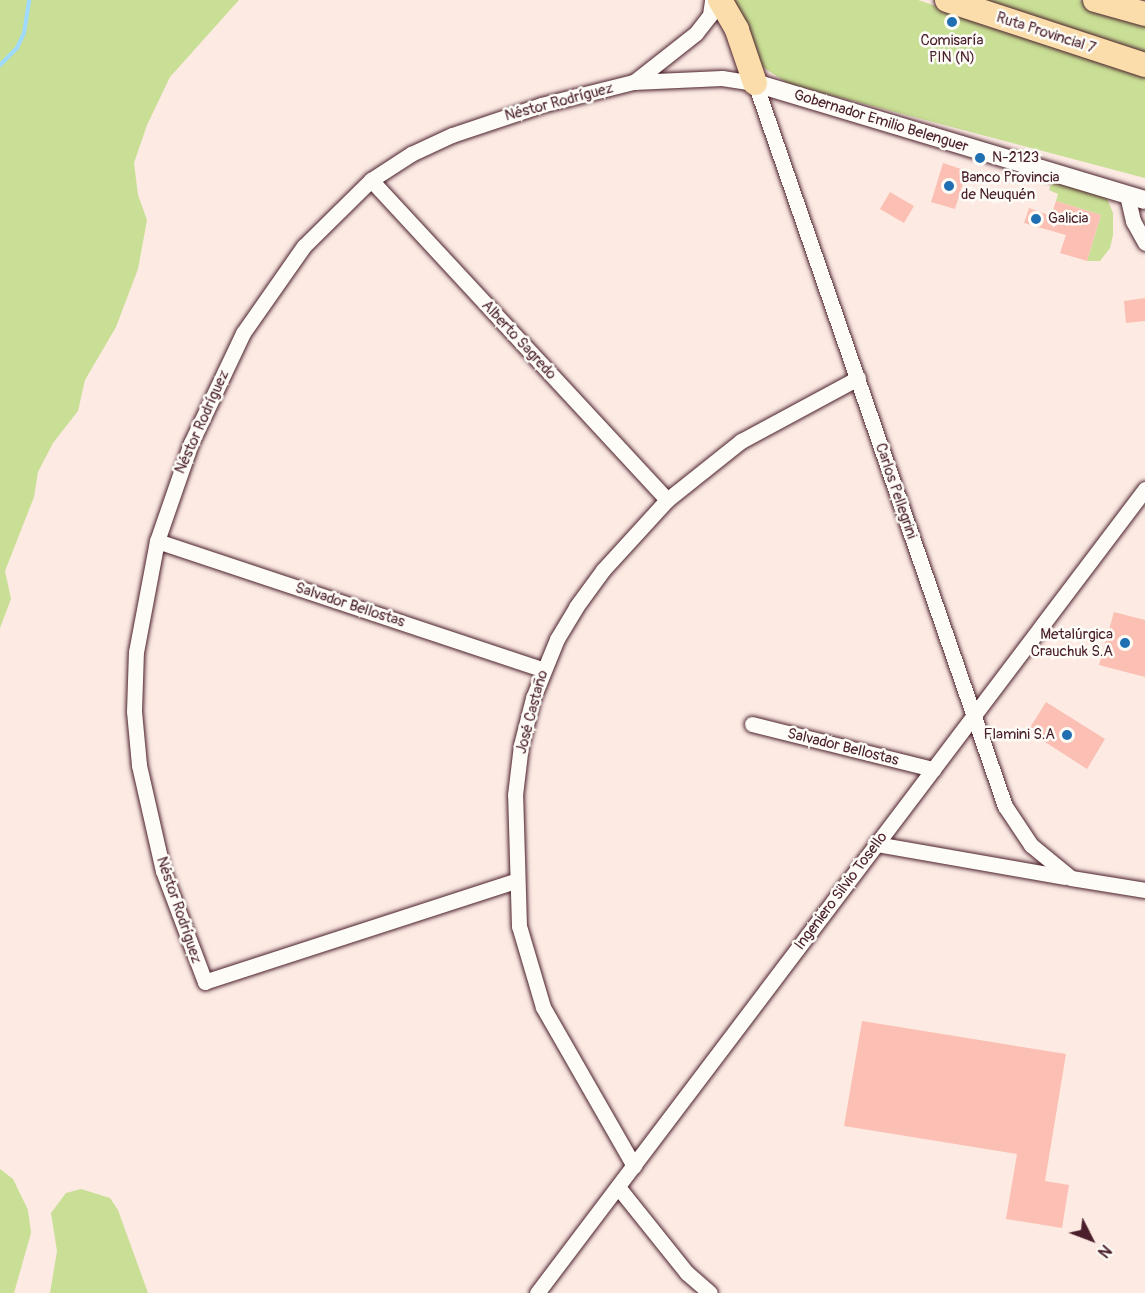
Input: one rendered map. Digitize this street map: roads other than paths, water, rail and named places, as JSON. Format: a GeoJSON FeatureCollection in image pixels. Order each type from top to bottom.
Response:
{"type":"FeatureCollection","features":[{"type":"Feature","properties":{"kind":"highway"},"geometry":{"type":"LineString","coordinates":[[720,0],[737,30],[754,83]]}},
{"type":"Feature","properties":{"kind":"highway","name":"Ruta Provincial 7"},"geometry":{"type":"LineString","coordinates":[[947,0],[1145,65]]}},
{"type":"Feature","properties":{"kind":"highway"},"geometry":{"type":"LineString","coordinates":[[1095,0],[1145,14]]}},
{"type":"Feature","properties":{"kind":"street","name":"Néstor Rodríguez"},"geometry":{"type":"LineString","coordinates":[[633,82],[696,33],[710,15],[712,0]]}},
{"type":"Feature","properties":{"kind":"street","name":"Néstor Rodríguez"},"geometry":{"type":"LineString","coordinates":[[515,880],[205,982],[163,871],[139,765],[134,711],[136,652],[157,541],[191,443],[243,333],[304,246],[371,180],[411,154],[463,131],[541,105],[633,82],[722,78],[754,83]]}},
{"type":"Feature","properties":{"kind":"street","name":"Gobernador Emilio Belenguer"},"geometry":{"type":"LineString","coordinates":[[754,83],[1145,200]]}},
{"type":"Feature","properties":{"kind":"street","name":"Carlos Pellegrini"},"geometry":{"type":"LineString","coordinates":[[754,83],[858,378],[995,784],[1017,827],[1048,862],[1071,878]]}},
{"type":"Feature","properties":{"kind":"street","name":"Alberto Sagredo"},"geometry":{"type":"LineString","coordinates":[[371,180],[667,500]]}},
{"type":"Feature","properties":{"kind":"street"},"geometry":{"type":"LineString","coordinates":[[1127,195],[1133,221],[1145,243]]}},
{"type":"Feature","properties":{"kind":"street","name":"José Castaño"},"geometry":{"type":"LineString","coordinates":[[634,1166],[543,1007],[528,967],[515,880],[515,795],[521,745],[542,669],[566,623],[603,570],[667,500],[741,441],[858,378]]}},
{"type":"Feature","properties":{"kind":"street","name":"Ingeniero Silvio Tosello"},"geometry":{"type":"LineString","coordinates":[[537,1293],[1145,489]]}},
{"type":"Feature","properties":{"kind":"street","name":"Salvador Bellostas"},"geometry":{"type":"LineString","coordinates":[[157,541],[542,669]]}},
{"type":"Feature","properties":{"kind":"street","name":"Salvador Bellostas"},"geometry":{"type":"LineString","coordinates":[[752,724],[933,769]]}},
{"type":"Feature","properties":{"kind":"street","name":"Carlos Pellegrini"},"geometry":{"type":"LineString","coordinates":[[876,844],[1145,890]]}},
{"type":"Feature","properties":{"kind":"street"},"geometry":{"type":"LineString","coordinates":[[618,1187],[687,1273],[710,1293]]}},
{"type":"Feature","properties":{"kind":"waterway"},"geometry":{"type":"LineString","coordinates":[[0,65],[17,48],[24,33],[29,0]]}},
{"type":"Feature","properties":{"kind":"place","name":"Comisaría PIN (N)"},"geometry":{"type":"Point","coordinates":[952,22]}},
{"type":"Feature","properties":{"kind":"place","name":"N-2123"},"geometry":{"type":"Point","coordinates":[980,158]}},
{"type":"Feature","properties":{"kind":"place","name":"Banco Provincia de Neuquén"},"geometry":{"type":"Point","coordinates":[949,186]}},
{"type":"Feature","properties":{"kind":"place","name":"Galicia"},"geometry":{"type":"Point","coordinates":[1036,219]}},
{"type":"Feature","properties":{"kind":"place","name":"Metalúrgica Crauchuk S.A"},"geometry":{"type":"Point","coordinates":[1125,643]}},
{"type":"Feature","properties":{"kind":"place","name":"Flamini S.A"},"geometry":{"type":"Point","coordinates":[1067,735]}}]}
